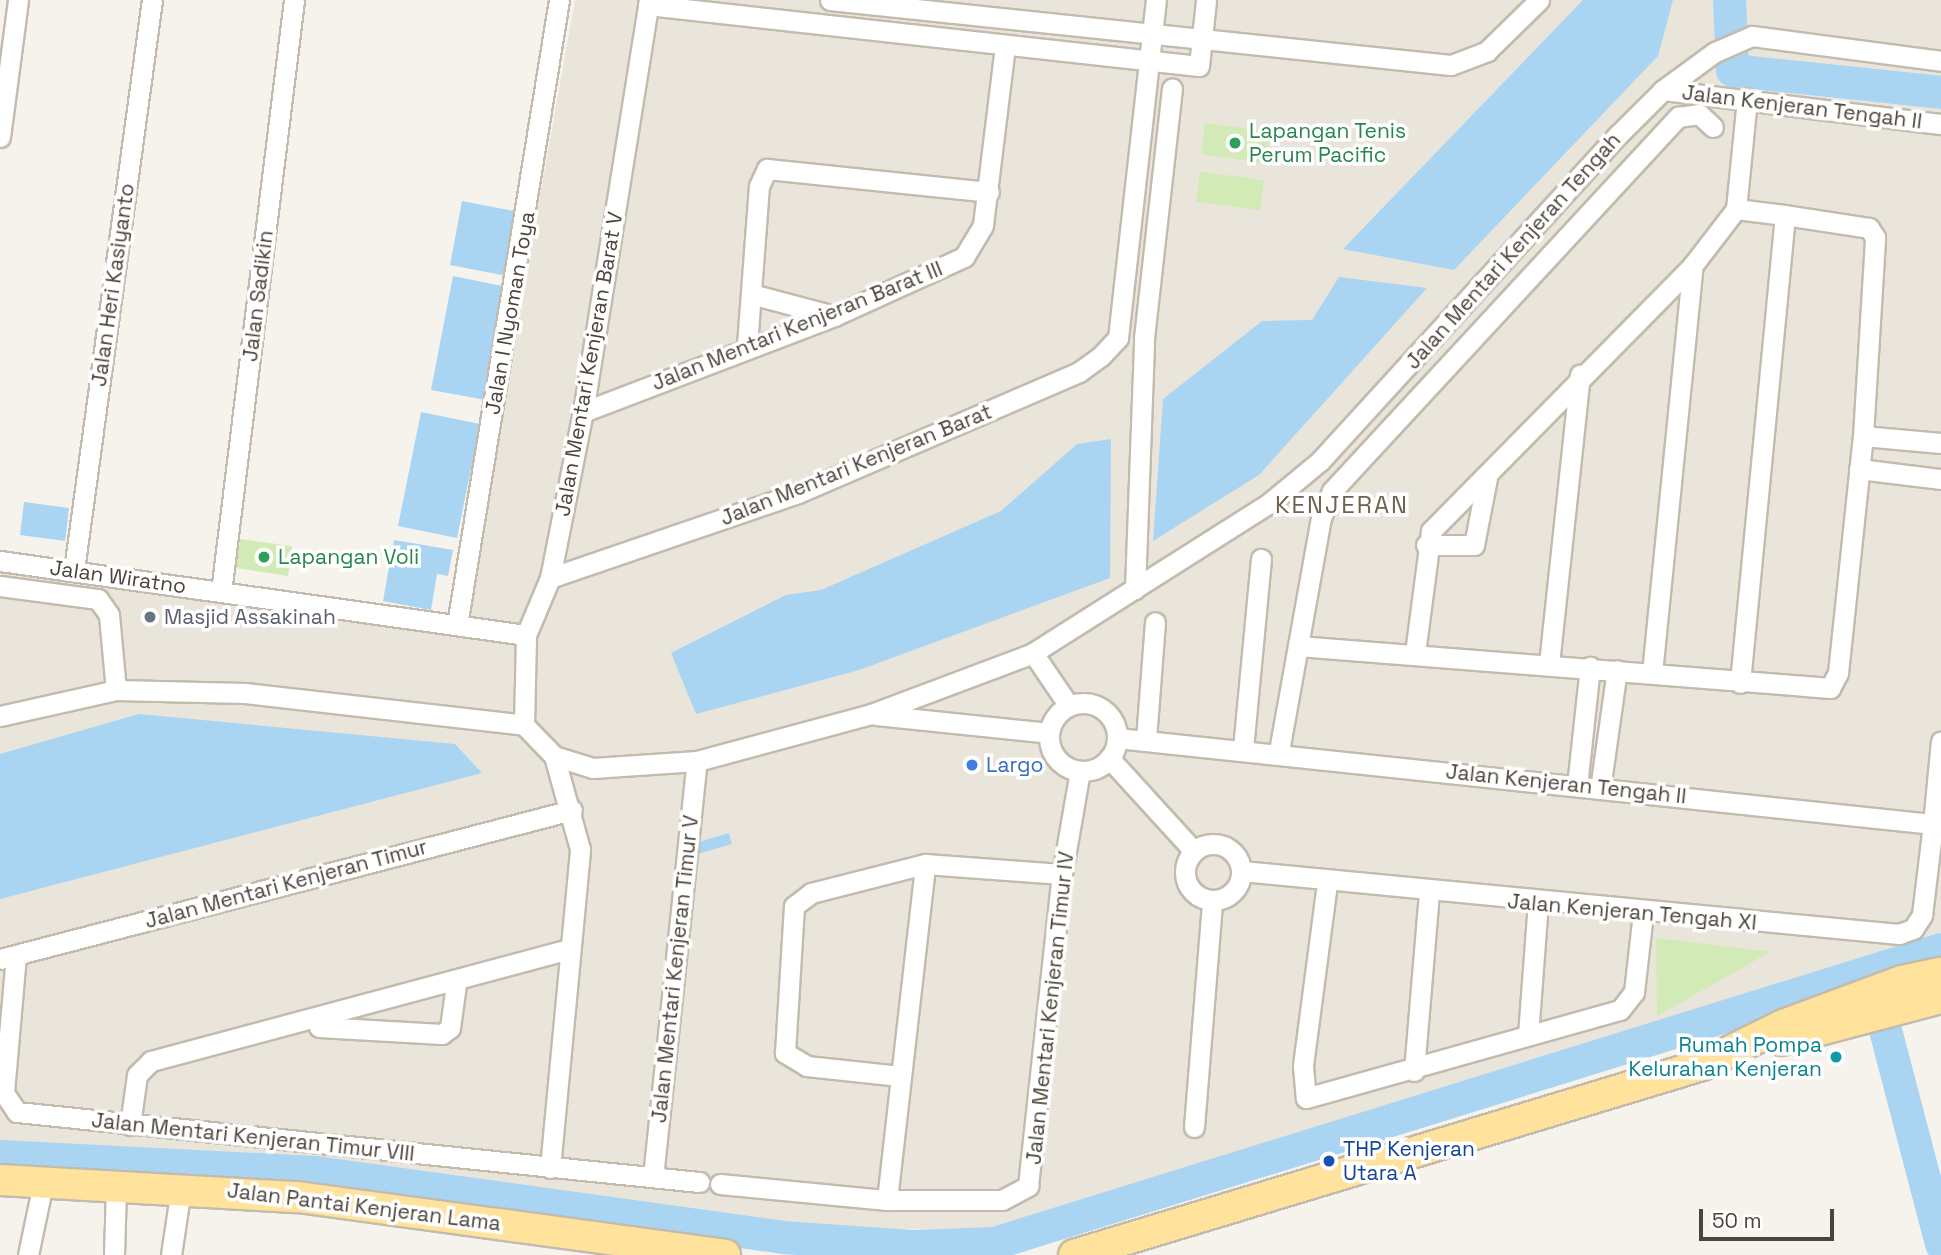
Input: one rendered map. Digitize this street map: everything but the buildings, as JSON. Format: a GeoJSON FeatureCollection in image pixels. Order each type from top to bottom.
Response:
{"type":"FeatureCollection","features":[{"type":"Feature","properties":{"kind":"main road"},"geometry":{"type":"LineString","coordinates":[[1074,1255],[1702,1065],[1768,1038],[1788,1041],[1856,1011],[1905,995],[1941,973]]}},
{"type":"Feature","properties":{"kind":"main road"},"geometry":{"type":"LineString","coordinates":[[1905,995],[1941,998]]}},
{"type":"Feature","properties":{"kind":"main road","name":"Jalan Pantai Kenjeran Lama"},"geometry":{"type":"LineString","coordinates":[[0,1180],[181,1188],[299,1197],[725,1255]]}},
{"type":"Feature","properties":{"kind":"street"},"geometry":{"type":"LineString","coordinates":[[0,137],[18,0]]}},
{"type":"Feature","properties":{"kind":"street","name":"Jalan Heri Kasiyanto"},"geometry":{"type":"LineString","coordinates":[[74,570],[152,0]]}},
{"type":"Feature","properties":{"kind":"street","name":"Jalan Sadikin"},"geometry":{"type":"LineString","coordinates":[[221,592],[294,0]]}},
{"type":"Feature","properties":{"kind":"street","name":"Jalan I Nyoman Toya"},"geometry":{"type":"LineString","coordinates":[[457,625],[559,0]]}},
{"type":"Feature","properties":{"kind":"street"},"geometry":{"type":"LineString","coordinates":[[830,0],[1152,39],[1202,39],[1451,65],[1487,51],[1539,0]]}},
{"type":"Feature","properties":{"kind":"street"},"geometry":{"type":"LineString","coordinates":[[1144,338],[1118,338],[1156,0]]}},
{"type":"Feature","properties":{"kind":"street"},"geometry":{"type":"LineString","coordinates":[[648,3],[1005,47],[1199,66],[1206,0]]}},
{"type":"Feature","properties":{"kind":"street","name":"Jalan Mentari Kenjeran Barat V"},"geometry":{"type":"LineString","coordinates":[[524,725],[526,635],[550,578],[583,412],[648,3]]}},
{"type":"Feature","properties":{"kind":"street","name":"Jalan Mentari Kenjeran Tengah"},"geometry":{"type":"LineString","coordinates":[[1135,589],[1268,504],[1320,461],[1662,90],[1715,52],[1752,36],[1941,61]]}},
{"type":"Feature","properties":{"kind":"street","name":"Jalan Mentari Kenjeran Barat III"},"geometry":{"type":"LineString","coordinates":[[583,412],[747,345],[834,316],[964,257],[978,240],[989,192],[1005,47]]}},
{"type":"Feature","properties":{"kind":"street"},"geometry":{"type":"LineString","coordinates":[[554,756],[610,771],[697,761],[871,714],[1033,653],[1135,589],[1144,338],[1172,89]]}},
{"type":"Feature","properties":{"kind":"street","name":"Jalan Kenjeran Tengah II"},"geometry":{"type":"LineString","coordinates":[[1662,90],[1941,124]]}},
{"type":"Feature","properties":{"kind":"street"},"geometry":{"type":"LineString","coordinates":[[1415,653],[1426,545],[1437,524],[1487,478],[1580,375],[1693,265],[1736,209],[1747,99]]}},
{"type":"Feature","properties":{"kind":"street"},"geometry":{"type":"LineString","coordinates":[[1279,751],[1321,519],[1332,491],[1678,117],[1704,115],[1713,127]]}},
{"type":"Feature","properties":{"kind":"street"},"geometry":{"type":"LineString","coordinates":[[747,345],[759,186],[767,169],[989,192]]}},
{"type":"Feature","properties":{"kind":"street"},"geometry":{"type":"LineString","coordinates":[[1134,200],[1160,202]]}},
{"type":"Feature","properties":{"kind":"street"},"geometry":{"type":"LineString","coordinates":[[1298,646],[1590,667],[1740,683],[1834,684],[1863,436],[1875,237],[1869,228],[1736,209]]}},
{"type":"Feature","properties":{"kind":"street"},"geometry":{"type":"LineString","coordinates":[[1740,683],[1785,215]]}},
{"type":"Feature","properties":{"kind":"street"},"geometry":{"type":"LineString","coordinates":[[1652,673],[1693,265]]}},
{"type":"Feature","properties":{"kind":"street"},"geometry":{"type":"LineString","coordinates":[[751,294],[834,316]]}},
{"type":"Feature","properties":{"kind":"street","name":"Jalan Mentari Kenjeran Barat"},"geometry":{"type":"LineString","coordinates":[[550,578],[798,493],[1079,372],[1118,338]]}},
{"type":"Feature","properties":{"kind":"street"},"geometry":{"type":"LineString","coordinates":[[1549,664],[1580,375]]}},
{"type":"Feature","properties":{"kind":"street"},"geometry":{"type":"LineString","coordinates":[[1863,436],[1941,443]]}},
{"type":"Feature","properties":{"kind":"street"},"geometry":{"type":"LineString","coordinates":[[1859,469],[1941,479]]}},
{"type":"Feature","properties":{"kind":"street"},"geometry":{"type":"LineString","coordinates":[[1426,545],[1474,545],[1487,478]]}},
{"type":"Feature","properties":{"kind":"street"},"geometry":{"type":"LineString","coordinates":[[1243,749],[1261,559]]}},
{"type":"Feature","properties":{"kind":"street","name":"Jalan Wiratno"},"geometry":{"type":"LineString","coordinates":[[0,561],[526,635]]}},
{"type":"Feature","properties":{"kind":"street"},"geometry":{"type":"LineString","coordinates":[[0,586],[98,599],[109,615],[116,690]]}},
{"type":"Feature","properties":{"kind":"street"},"geometry":{"type":"LineString","coordinates":[[1146,739],[1155,622]]}},
{"type":"Feature","properties":{"kind":"street"},"geometry":{"type":"LineString","coordinates":[[1033,653],[1069,706]]}},
{"type":"Feature","properties":{"kind":"street"},"geometry":{"type":"LineString","coordinates":[[1577,786],[1590,667]]}},
{"type":"Feature","properties":{"kind":"street"},"geometry":{"type":"LineString","coordinates":[[1600,789],[1617,670]]}},
{"type":"Feature","properties":{"kind":"street"},"geometry":{"type":"LineString","coordinates":[[0,716],[116,690],[245,693],[524,725],[554,756],[572,810],[580,849],[550,1168]]}},
{"type":"Feature","properties":{"kind":"street"},"geometry":{"type":"LineString","coordinates":[[1049,733],[1069,706]]}},
{"type":"Feature","properties":{"kind":"street"},"geometry":{"type":"LineString","coordinates":[[1049,733],[1060,762],[1080,771],[1109,758],[1117,738],[1102,709],[1069,706]]}},
{"type":"Feature","properties":{"kind":"street"},"geometry":{"type":"LineString","coordinates":[[871,714],[1049,733]]}},
{"type":"Feature","properties":{"kind":"street","name":"Jalan Kenjeran Tengah II"},"geometry":{"type":"LineString","coordinates":[[1117,738],[1279,751],[1600,789],[1933,824]]}},
{"type":"Feature","properties":{"kind":"street"},"geometry":{"type":"LineString","coordinates":[[1933,824],[1941,741]]}},
{"type":"Feature","properties":{"kind":"street"},"geometry":{"type":"LineString","coordinates":[[1109,758],[1194,851]]}},
{"type":"Feature","properties":{"kind":"street","name":"Jalan Mentari Kenjeran Timur V"},"geometry":{"type":"LineString","coordinates":[[653,1177],[697,761]]}},
{"type":"Feature","properties":{"kind":"street","name":"Jalan Mentari Kenjeran Timur IV"},"geometry":{"type":"LineString","coordinates":[[720,1184],[887,1199],[1002,1200],[1028,1186],[1062,874],[1080,771]]}},
{"type":"Feature","properties":{"kind":"street","name":"Jalan Mentari Kenjeran Timur"},"geometry":{"type":"LineString","coordinates":[[8,957],[572,810]]}},
{"type":"Feature","properties":{"kind":"street","name":"Jalan Kenjeran Tengah XI"},"geometry":{"type":"LineString","coordinates":[[1242,871],[1429,894],[1906,932],[1922,915],[1933,824]]}},
{"type":"Feature","properties":{"kind":"street"},"geometry":{"type":"LineString","coordinates":[[1220,844],[1236,854],[1242,871],[1237,889],[1212,901],[1195,894],[1185,877],[1194,851],[1220,844]]}},
{"type":"Feature","properties":{"kind":"street"},"geometry":{"type":"LineString","coordinates":[[887,1199],[925,864]]}},
{"type":"Feature","properties":{"kind":"street"},"geometry":{"type":"LineString","coordinates":[[900,1076],[807,1066],[785,1052],[790,915],[811,893],[925,864],[1062,874]]}},
{"type":"Feature","properties":{"kind":"street"},"geometry":{"type":"LineString","coordinates":[[1327,883],[1303,1066],[1306,1098],[1414,1071],[1626,1006],[1634,992],[1643,913]]}},
{"type":"Feature","properties":{"kind":"street"},"geometry":{"type":"LineString","coordinates":[[1414,1071],[1429,894]]}},
{"type":"Feature","properties":{"kind":"street"},"geometry":{"type":"LineString","coordinates":[[1195,1127],[1212,901]]}},
{"type":"Feature","properties":{"kind":"street"},"geometry":{"type":"LineString","coordinates":[[1528,1035],[1538,903]]}},
{"type":"Feature","properties":{"kind":"street"},"geometry":{"type":"LineString","coordinates":[[130,1125],[144,1065],[456,984],[569,949]]}},
{"type":"Feature","properties":{"kind":"street","name":"Jalan Mentari Kenjeran Timur VIII"},"geometry":{"type":"LineString","coordinates":[[8,957],[4,1093],[8,1107],[130,1125],[653,1177]]}},
{"type":"Feature","properties":{"kind":"street"},"geometry":{"type":"LineString","coordinates":[[301,1026],[442,1034],[450,1028],[456,984]]}},
{"type":"Feature","properties":{"kind":"street"},"geometry":{"type":"LineString","coordinates":[[653,1177],[699,1182]]}},
{"type":"Feature","properties":{"kind":"street"},"geometry":{"type":"LineString","coordinates":[[28,1255],[43,1183]]}},
{"type":"Feature","properties":{"kind":"street"},"geometry":{"type":"LineString","coordinates":[[114,1255],[116,1186]]}},
{"type":"Feature","properties":{"kind":"street"},"geometry":{"type":"LineString","coordinates":[[171,1255],[181,1188]]}},
{"type":"Feature","properties":{"kind":"shaded area"},"geometry":{"type":"Polygon","coordinates":[[[575,0],[1941,0],[1941,932],[1003,1229],[810,1229],[339,1163],[0,1144],[0,569],[463,626],[575,0]]]}},
{"type":"Feature","properties":{"kind":"green space","name":"Lapangan Tenis Perum Pacific"},"geometry":{"type":"Polygon","coordinates":[[[1205,123],[1270,132],[1265,163],[1201,154],[1205,123]]]}},
{"type":"Feature","properties":{"kind":"green space"},"geometry":{"type":"Polygon","coordinates":[[[1200,172],[1264,180],[1260,210],[1196,202],[1200,172]]]}},
{"type":"Feature","properties":{"kind":"green space","name":"Lapangan Voli"},"geometry":{"type":"Polygon","coordinates":[[[240,539],[292,546],[288,576],[236,568],[240,539]]]}},
{"type":"Feature","properties":{"kind":"green space"},"geometry":{"type":"Polygon","coordinates":[[[1656,938],[1770,952],[1657,1016],[1656,938]]]}},
{"type":"Feature","properties":{"kind":"water"},"geometry":{"type":"Polygon","coordinates":[[[1583,0],[1673,0],[1658,56],[1454,270],[1343,249],[1583,0]]]}},
{"type":"Feature","properties":{"kind":"water"},"geometry":{"type":"Polygon","coordinates":[[[462,201],[525,213],[513,277],[450,265],[462,201]]]}},
{"type":"Feature","properties":{"kind":"water"},"geometry":{"type":"Polygon","coordinates":[[[453,276],[507,287],[486,400],[431,390],[453,276]]]}},
{"type":"Feature","properties":{"kind":"water"},"geometry":{"type":"Polygon","coordinates":[[[1339,277],[1427,288],[1259,475],[1153,541],[1163,399],[1262,321],[1312,320],[1339,277]]]}},
{"type":"Feature","properties":{"kind":"water"},"geometry":{"type":"Polygon","coordinates":[[[421,412],[480,424],[457,538],[398,526],[421,412]]]}},
{"type":"Feature","properties":{"kind":"water"},"geometry":{"type":"Polygon","coordinates":[[[1111,439],[1110,578],[859,670],[696,714],[671,653],[786,595],[821,590],[1001,511],[1077,444],[1111,439]]]}},
{"type":"Feature","properties":{"kind":"water"},"geometry":{"type":"Polygon","coordinates":[[[24,502],[69,508],[65,541],[20,535],[24,502]]]}},
{"type":"Feature","properties":{"kind":"water"},"geometry":{"type":"Polygon","coordinates":[[[394,540],[453,550],[448,576],[437,574],[431,610],[383,601],[394,540]]]}},
{"type":"Feature","properties":{"kind":"water"},"geometry":{"type":"Polygon","coordinates":[[[139,714],[455,744],[482,773],[0,899],[0,754],[139,714]]]}},
{"type":"Feature","properties":{"kind":"water"},"geometry":{"type":"Polygon","coordinates":[[[729,833],[732,844],[698,854],[695,843],[729,833]]]}},
{"type":"Feature","properties":{"kind":"waterway"},"geometry":{"type":"LineString","coordinates":[[1729,0],[1732,70],[1941,92]]}},
{"type":"Feature","properties":{"kind":"waterway"},"geometry":{"type":"LineString","coordinates":[[0,1156],[315,1172],[782,1237],[912,1246],[994,1243],[1941,949]]}},
{"type":"Feature","properties":{"kind":"waterway"},"geometry":{"type":"LineString","coordinates":[[1873,984],[1941,1244]]}},
{"type":"Feature","properties":{"kind":"place","name":"Lapangan Tenis Perum Pacific"},"geometry":{"type":"Point","coordinates":[1235,143]}},
{"type":"Feature","properties":{"kind":"place","name":"Lapangan Voli"},"geometry":{"type":"Point","coordinates":[264,557]}},
{"type":"Feature","properties":{"kind":"place","name":"Masjid Assakinah"},"geometry":{"type":"Point","coordinates":[150,617]}},
{"type":"Feature","properties":{"kind":"place","name":"Largo"},"geometry":{"type":"Point","coordinates":[972,765]}},
{"type":"Feature","properties":{"kind":"place","name":"Rumah Pompa Kelurahan Kenjeran"},"geometry":{"type":"Point","coordinates":[1836,1057]}},
{"type":"Feature","properties":{"kind":"place","name":"THP Kenjeran Utara A"},"geometry":{"type":"Point","coordinates":[1329,1161]}},
{"type":"Feature","properties":{"kind":"district","name":"KENJERAN"},"geometry":{"type":"Point","coordinates":[1342,505]}}]}
